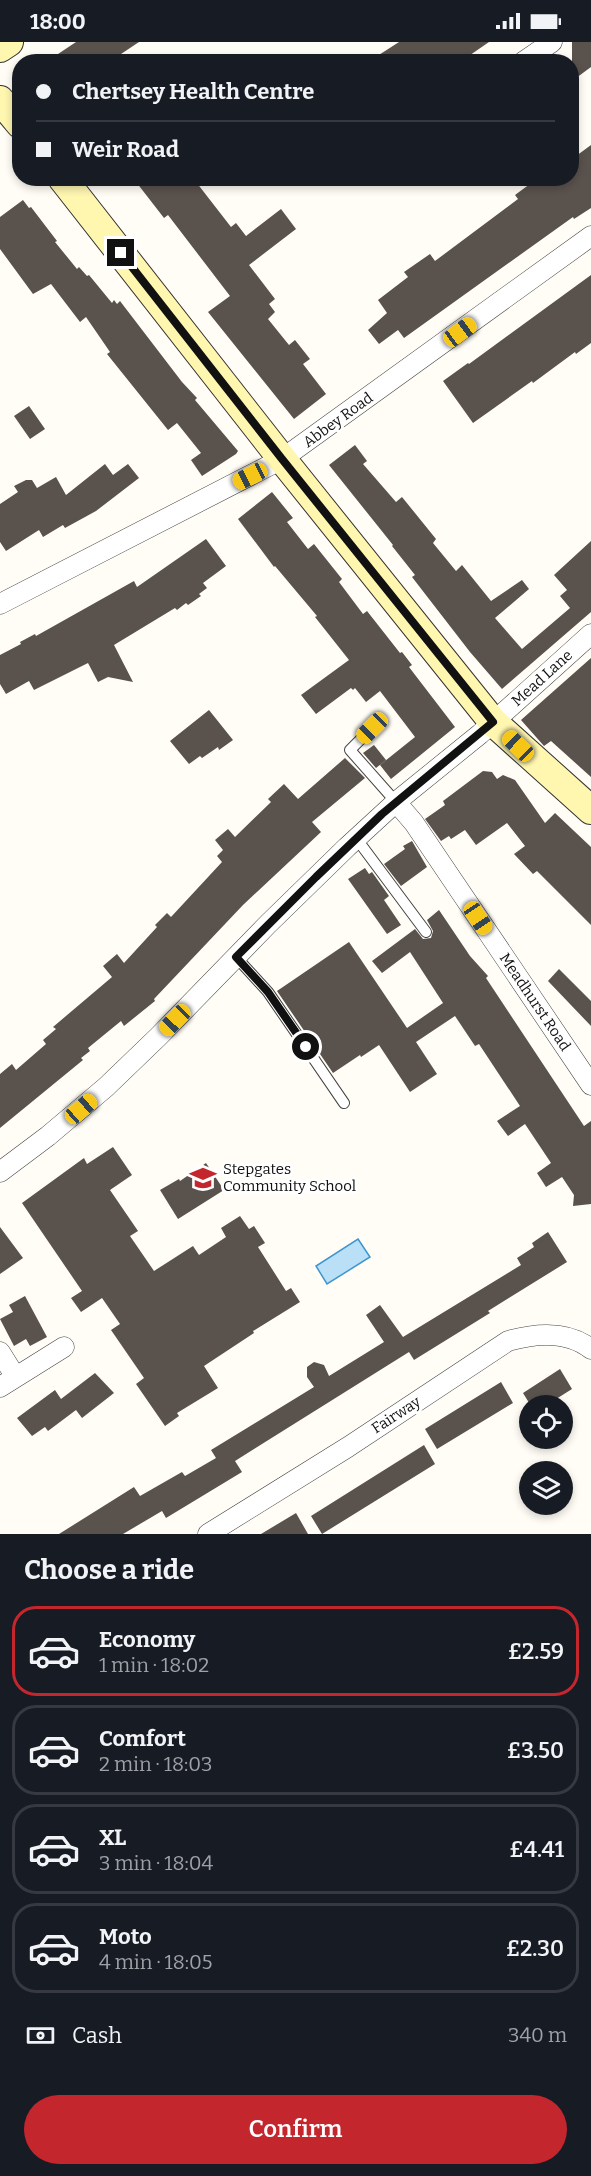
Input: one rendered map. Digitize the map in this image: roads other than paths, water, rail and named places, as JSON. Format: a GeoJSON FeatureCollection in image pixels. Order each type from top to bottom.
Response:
{"type":"FeatureCollection","features":[{"type":"Feature","properties":{"kind":"main road"},"geometry":{"type":"LineString","coordinates":[[0,48],[9,42]]}},
{"type":"Feature","properties":{"kind":"main road"},"geometry":{"type":"LineString","coordinates":[[0,100],[12,114]]}},
{"type":"Feature","properties":{"kind":"main road"},"geometry":{"type":"LineString","coordinates":[[68,186],[282,459],[493,722],[591,810]]}},
{"type":"Feature","properties":{"kind":"street"},"geometry":{"type":"LineString","coordinates":[[535,54],[552,42]]}},
{"type":"Feature","properties":{"kind":"street","name":"Abbey Road"},"geometry":{"type":"LineString","coordinates":[[0,604],[282,459],[591,236]]}},
{"type":"Feature","properties":{"kind":"street","name":"Mead Lane"},"geometry":{"type":"LineString","coordinates":[[0,1172],[48,1136],[106,1087],[356,838],[493,722],[591,634]]}},
{"type":"Feature","properties":{"kind":"street","name":"Meadhurst Road"},"geometry":{"type":"LineString","coordinates":[[396,802],[414,823],[591,1085]]}},
{"type":"Feature","properties":{"kind":"street","name":"Fairway"},"geometry":{"type":"LineString","coordinates":[[208,1534],[348,1447],[508,1341],[529,1335],[559,1335],[591,1349]]}},
{"type":"Feature","properties":{"kind":"street"},"geometry":{"type":"LineString","coordinates":[[0,1352],[8,1381],[64,1347]]}},
{"type":"Feature","properties":{"kind":"lane"},"geometry":{"type":"LineString","coordinates":[[372,728],[350,750],[396,802]]}},
{"type":"Feature","properties":{"kind":"lane"},"geometry":{"type":"LineString","coordinates":[[356,838],[426,932]]}},
{"type":"Feature","properties":{"kind":"lane"},"geometry":{"type":"LineString","coordinates":[[236,957],[268,992],[344,1103]]}},
{"type":"Feature","properties":{"kind":"water"},"geometry":{"type":"Polygon","coordinates":[[[358,1239],[370,1257],[327,1284],[316,1266],[358,1239]]]}},
{"type":"Feature","properties":{"kind":"place","name":"Stepgates Community School"},"geometry":{"type":"Point","coordinates":[203,1178]}}]}
